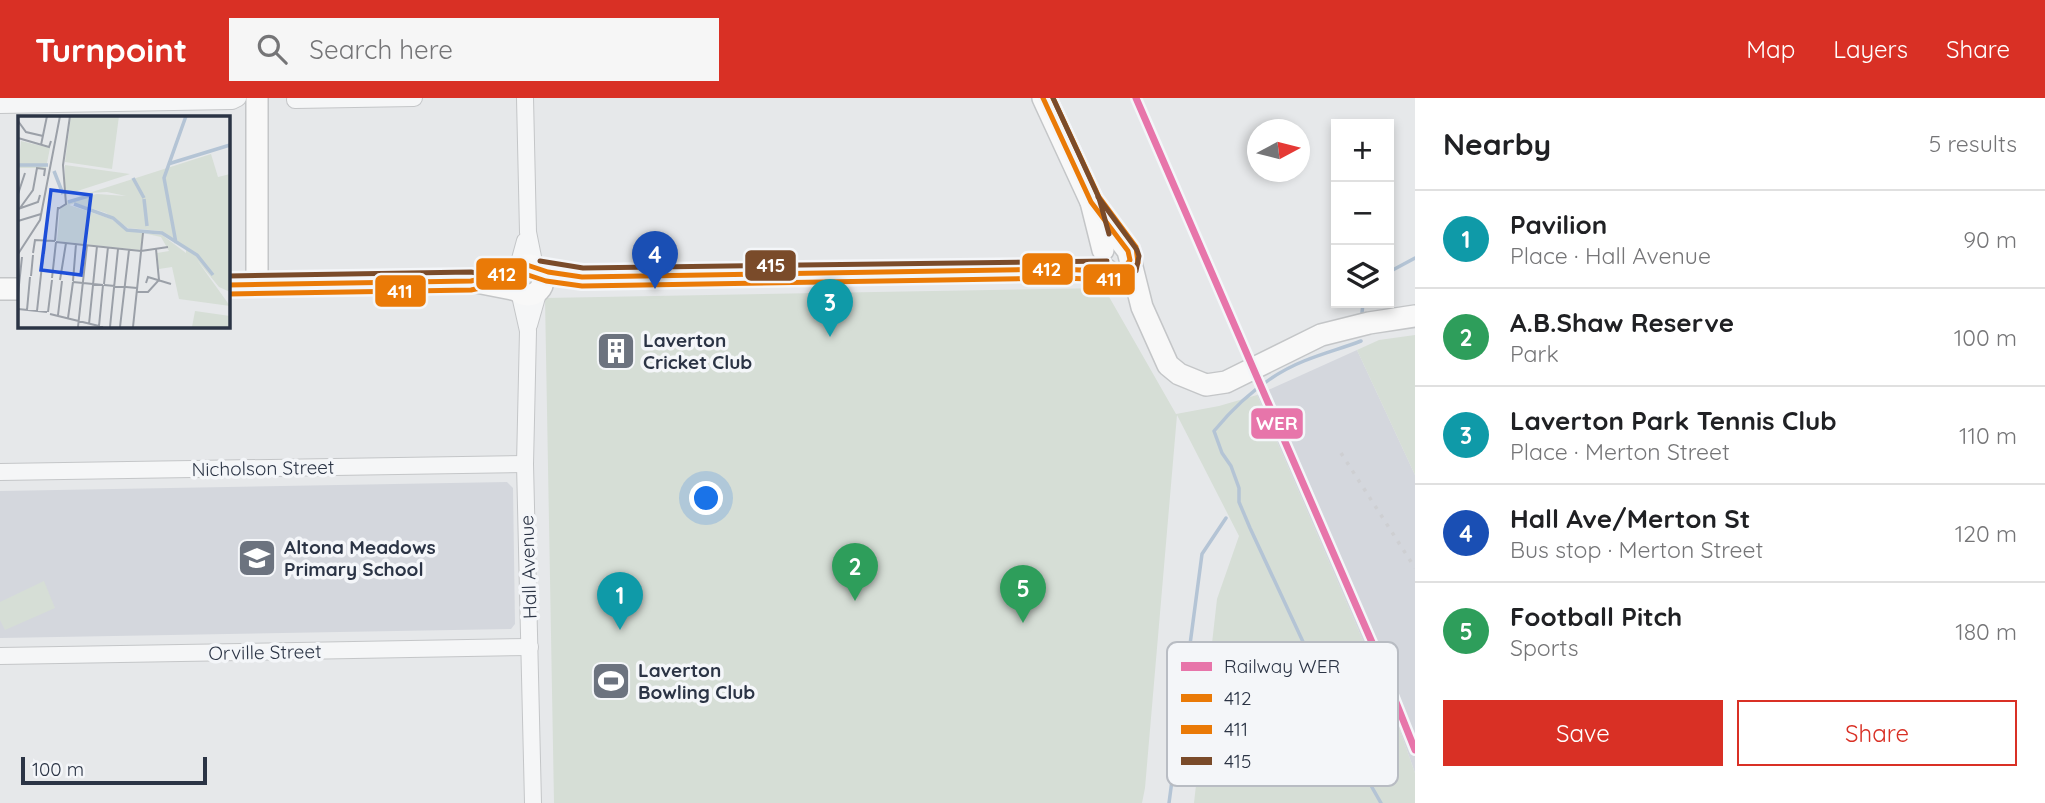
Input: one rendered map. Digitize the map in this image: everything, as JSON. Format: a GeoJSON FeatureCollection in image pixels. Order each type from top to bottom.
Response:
{"type":"FeatureCollection","features":[{"type":"Feature","properties":{"kind":"street"},"geometry":{"type":"LineString","coordinates":[[295,100],[414,98]]}},
{"type":"Feature","properties":{"kind":"street","name":"Hall Avenue"},"geometry":{"type":"LineString","coordinates":[[525,98],[527,232],[522,258],[528,280],[525,464],[533,803]]}},
{"type":"Feature","properties":{"kind":"street"},"geometry":{"type":"LineString","coordinates":[[1042,98],[1091,202],[1127,254],[1142,307],[1168,365],[1179,374],[1206,385],[1226,382],[1321,335],[1369,323],[1415,316]]}},
{"type":"Feature","properties":{"kind":"street"},"geometry":{"type":"LineString","coordinates":[[0,105],[245,102],[257,284]]}},
{"type":"Feature","properties":{"kind":"street"},"geometry":{"type":"LineString","coordinates":[[1091,202],[1105,261],[1142,307]]}},
{"type":"Feature","properties":{"kind":"street"},"geometry":{"type":"LineString","coordinates":[[229,285],[1059,270],[1105,261],[1122,272],[1127,254]]}},
{"type":"Feature","properties":{"kind":"street"},"geometry":{"type":"LineString","coordinates":[[0,289],[18,289]]}},
{"type":"Feature","properties":{"kind":"street","name":"Nicholson Street"},"geometry":{"type":"LineString","coordinates":[[0,472],[525,464]]}},
{"type":"Feature","properties":{"kind":"street","name":"Orville Street"},"geometry":{"type":"LineString","coordinates":[[0,656],[530,647]]}},
{"type":"Feature","properties":{"kind":"shaded area"},"geometry":{"type":"Polygon","coordinates":[[[1104,288],[1176,414],[1257,395],[1364,642],[1212,642],[1217,599],[1239,536],[1177,415],[1142,803],[554,803],[545,298],[1104,288]]]}},
{"type":"Feature","properties":{"kind":"shaded area"},"geometry":{"type":"Polygon","coordinates":[[[1415,335],[1415,475],[1357,350],[1379,340],[1415,335]]]}},
{"type":"Feature","properties":{"kind":"shaded area"},"geometry":{"type":"Polygon","coordinates":[[[1357,350],[1415,475],[1415,773],[1398,725],[1398,642],[1364,642],[1257,395],[1357,350]]]}},
{"type":"Feature","properties":{"kind":"shaded area","name":"Altona Meadows Primary School"},"geometry":{"type":"Polygon","coordinates":[[[507,482],[513,488],[515,624],[511,629],[0,638],[0,491],[507,482]]]}},
{"type":"Feature","properties":{"kind":"shaded area"},"geometry":{"type":"Polygon","coordinates":[[[44,581],[55,608],[5,630],[0,620],[0,602],[44,581]]]}},
{"type":"Feature","properties":{"kind":"shaded area"},"geometry":{"type":"Polygon","coordinates":[[[1398,725],[1415,773],[1415,803],[1194,803],[1196,786],[1398,786],[1398,725]]]}},
{"type":"Feature","properties":{"kind":"waterway"},"geometry":{"type":"LineString","coordinates":[[1394,269],[1415,258]]}},
{"type":"Feature","properties":{"kind":"waterway"},"geometry":{"type":"LineString","coordinates":[[1362,308],[1362,313]]}},
{"type":"Feature","properties":{"kind":"waterway"},"geometry":{"type":"LineString","coordinates":[[1303,642],[1239,502],[1239,488],[1214,431],[1244,400],[1279,374],[1311,358],[1361,341]]}},
{"type":"Feature","properties":{"kind":"waterway"},"geometry":{"type":"LineString","coordinates":[[1190,642],[1202,554],[1226,518]]}},
{"type":"Feature","properties":{"kind":"waterway"},"geometry":{"type":"LineString","coordinates":[[1169,803],[1171,786]]}},
{"type":"Feature","properties":{"kind":"waterway"},"geometry":{"type":"LineString","coordinates":[[1371,786],[1381,803]]}},
{"type":"Feature","properties":{"kind":"railway"},"geometry":{"type":"LineString","coordinates":[[1341,453],[1415,568]]}},
{"type":"Feature","properties":{"kind":"rail line","name":"WER"},"geometry":{"type":"LineString","coordinates":[[1136,98],[1372,642]]}},
{"type":"Feature","properties":{"kind":"rail line","name":"WER"},"geometry":{"type":"LineString","coordinates":[[1398,707],[1415,750]]}},
{"type":"Feature","properties":{"kind":"transit line","name":"412"},"geometry":{"type":"LineString","coordinates":[[229,285],[471,281],[516,271],[527,265],[548,272],[582,277],[1059,269],[1122,272],[1130,260],[1128,251],[1091,202],[1043,98]]}},
{"type":"Feature","properties":{"kind":"transit line","name":"411"},"geometry":{"type":"LineString","coordinates":[[229,294],[471,290],[518,280],[528,275],[546,281],[582,286],[1059,278],[1125,280],[1138,263],[1136,247],[1099,197],[1053,98]]}},
{"type":"Feature","properties":{"kind":"transit line","name":"415"},"geometry":{"type":"LineString","coordinates":[[1053,98],[1099,198],[1109,234]]}},
{"type":"Feature","properties":{"kind":"transit line","name":"415"},"geometry":{"type":"LineString","coordinates":[[1094,267],[1103,278],[1120,281],[1136,271],[1139,256],[1098,197]]}},
{"type":"Feature","properties":{"kind":"transit line","name":"415"},"geometry":{"type":"LineString","coordinates":[[540,261],[583,268],[1107,261]]}},
{"type":"Feature","properties":{"kind":"transit line","name":"415"},"geometry":{"type":"LineString","coordinates":[[229,276],[471,272],[519,281]]}},
{"type":"Feature","properties":{"kind":"place","name":"Hall Ave/Merton St"},"geometry":{"type":"Point","coordinates":[655,289]}},
{"type":"Feature","properties":{"kind":"place","name":"Laverton Park Tennis Club"},"geometry":{"type":"Point","coordinates":[830,337]}},
{"type":"Feature","properties":{"kind":"place","name":"Laverton Cricket Club"},"geometry":{"type":"Point","coordinates":[616,351]}},
{"type":"Feature","properties":{"kind":"place","name":"Altona Meadows Primary School"},"geometry":{"type":"Point","coordinates":[257,558]}},
{"type":"Feature","properties":{"kind":"place","name":"A.B.Shaw Reserve"},"geometry":{"type":"Point","coordinates":[855,601]}},
{"type":"Feature","properties":{"kind":"place","name":"Football Pitch"},"geometry":{"type":"Point","coordinates":[1023,623]}},
{"type":"Feature","properties":{"kind":"place","name":"Pavilion"},"geometry":{"type":"Point","coordinates":[620,630]}},
{"type":"Feature","properties":{"kind":"place","name":"Laverton Bowling Club"},"geometry":{"type":"Point","coordinates":[611,681]}}]}
